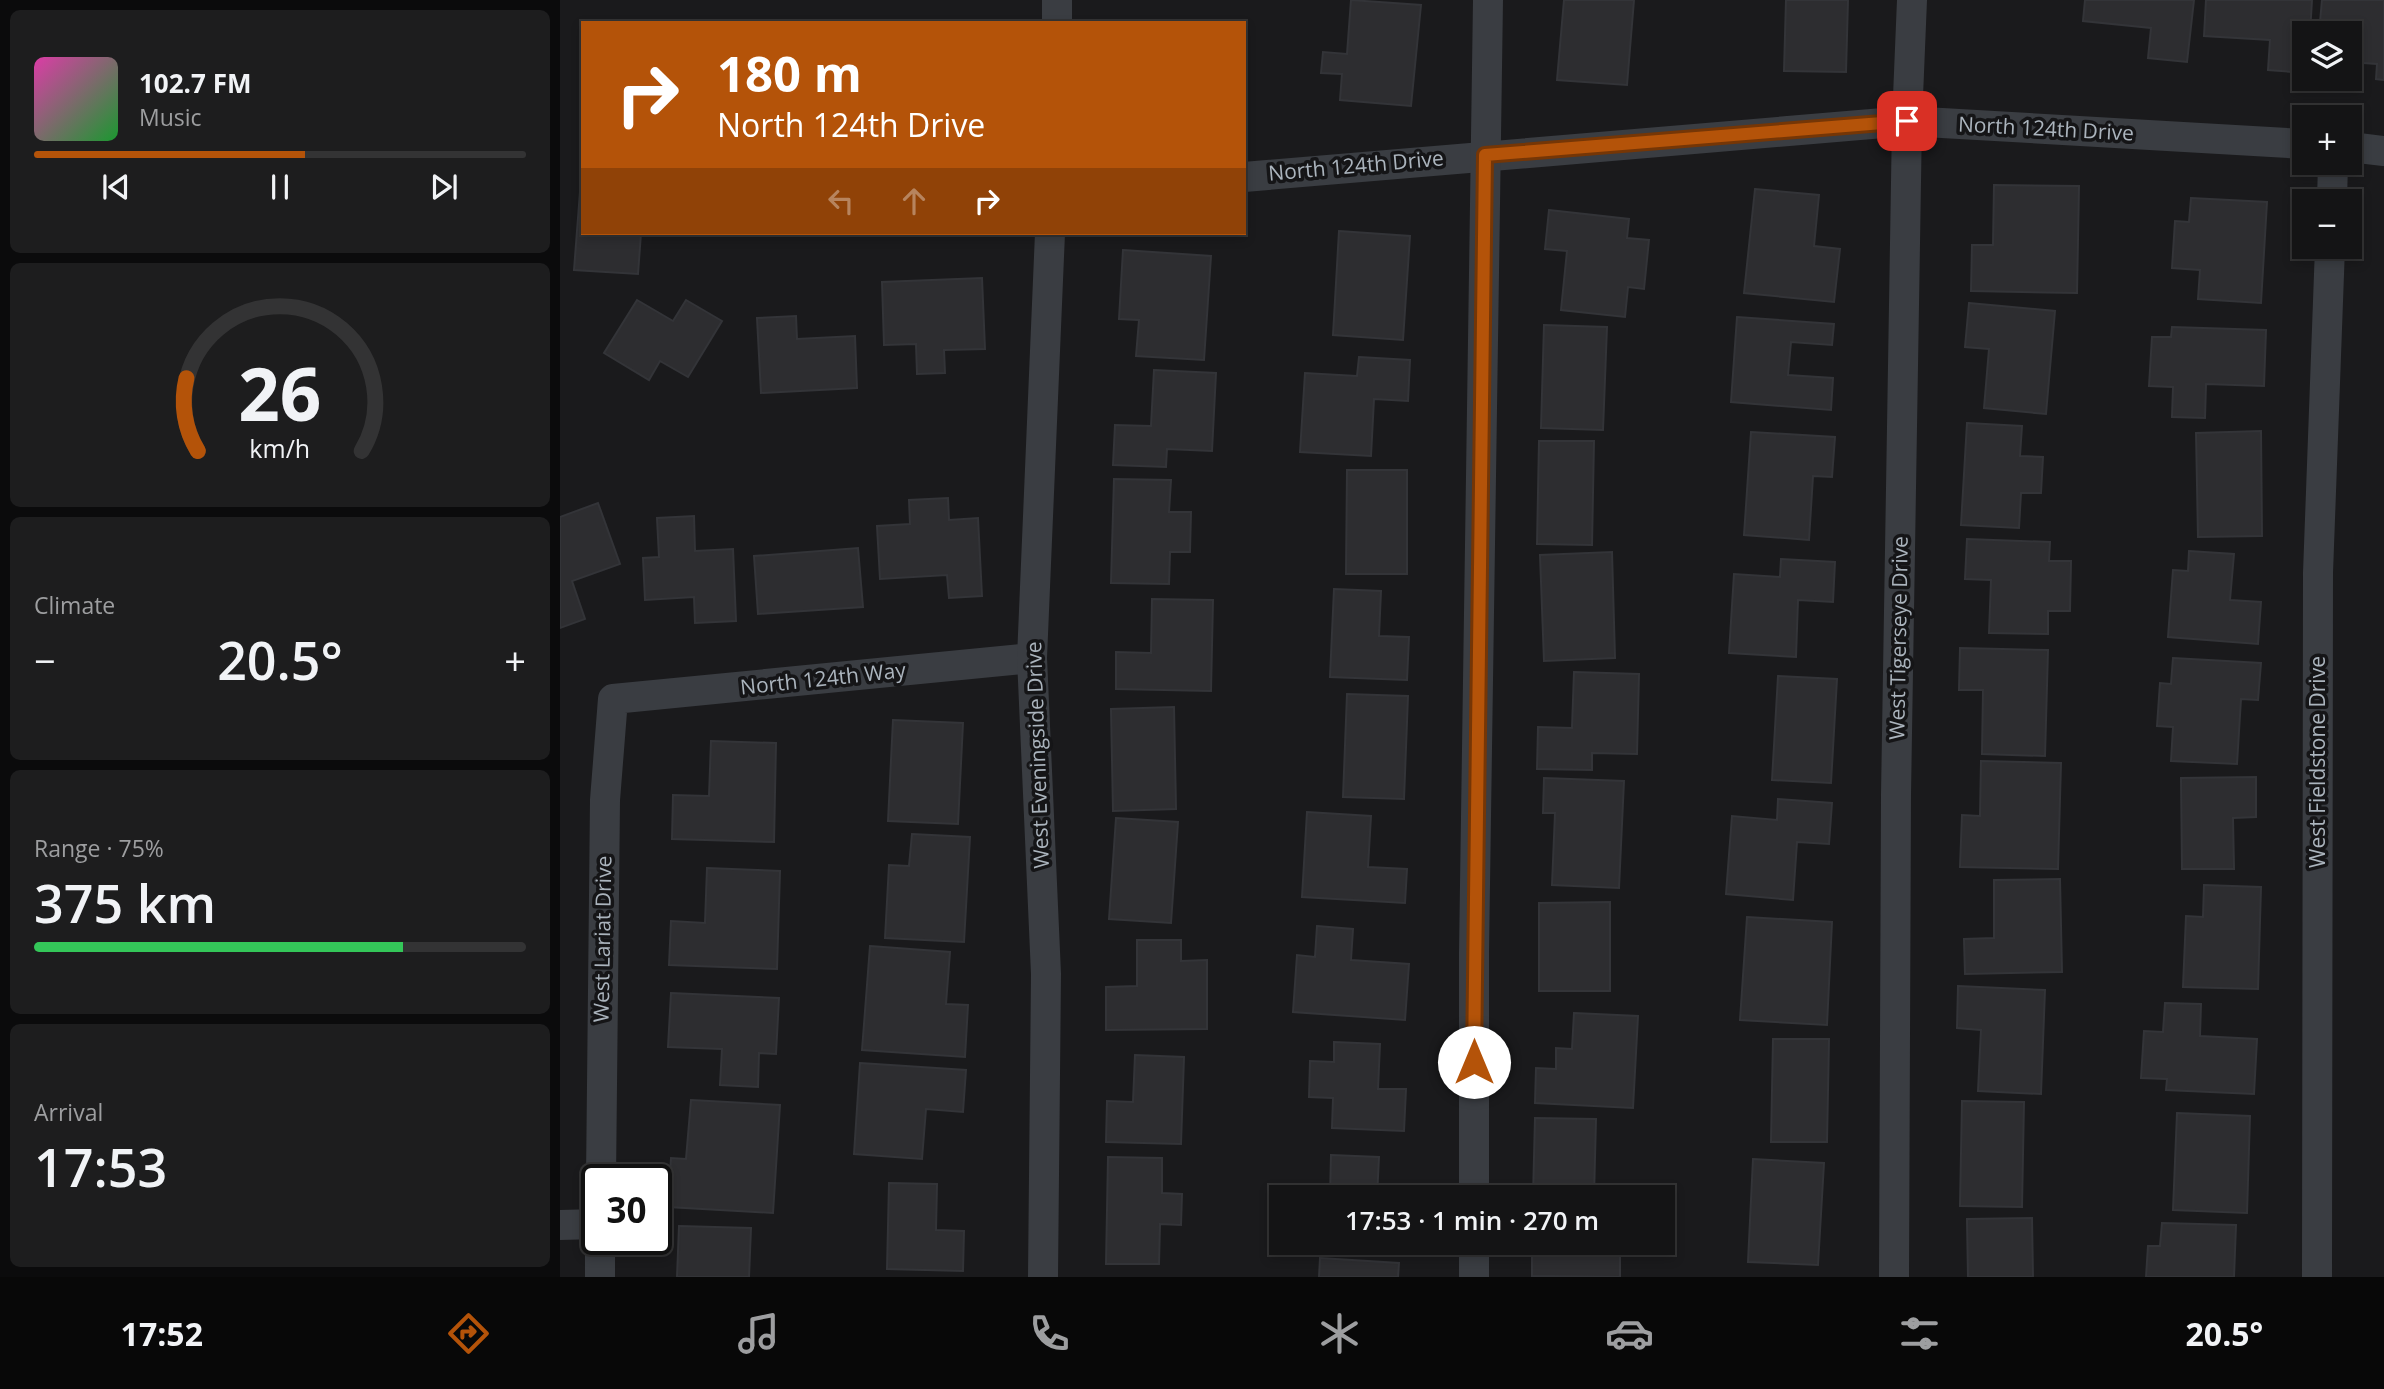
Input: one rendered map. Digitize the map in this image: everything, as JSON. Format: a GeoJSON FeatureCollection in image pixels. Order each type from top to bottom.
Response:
{"type":"FeatureCollection","features":[{"type":"Feature","properties":{"kind":"street"},"geometry":{"type":"LineString","coordinates":[[1056,21],[1057,0]]}},
{"type":"Feature","properties":{"kind":"street"},"geometry":{"type":"LineString","coordinates":[[1474,1185],[1474,953],[1488,0]]}},
{"type":"Feature","properties":{"kind":"street","name":"West Tigerseye Drive"},"geometry":{"type":"LineString","coordinates":[[1894,1277],[1896,795],[1907,121],[1912,0]]}},
{"type":"Feature","properties":{"kind":"street","name":"North 124th Drive"},"geometry":{"type":"LineString","coordinates":[[1246,177],[1907,121],[2292,143]]}},
{"type":"Feature","properties":{"kind":"street"},"geometry":{"type":"LineString","coordinates":[[2362,149],[2384,151]]}},
{"type":"Feature","properties":{"kind":"street","name":"West Eveningside Drive"},"geometry":{"type":"LineString","coordinates":[[1043,1277],[1046,974],[1032,659],[1050,235]]}},
{"type":"Feature","properties":{"kind":"street","name":"West Fieldstone Drive"},"geometry":{"type":"LineString","coordinates":[[2317,1277],[2318,573],[2330,259]]}},
{"type":"Feature","properties":{"kind":"street","name":"North 124th Way"},"geometry":{"type":"LineString","coordinates":[[613,699],[1032,659]]}},
{"type":"Feature","properties":{"kind":"street","name":"West Lariat Drive"},"geometry":{"type":"LineString","coordinates":[[601,1164],[605,800],[613,699]]}},
{"type":"Feature","properties":{"kind":"street"},"geometry":{"type":"LineString","coordinates":[[560,1225],[581,1224]]}},
{"type":"Feature","properties":{"kind":"street"},"geometry":{"type":"LineString","coordinates":[[600,1255],[600,1277]]}},
{"type":"Feature","properties":{"kind":"street"},"geometry":{"type":"LineString","coordinates":[[1474,1255],[1474,1277]]}},
{"type":"Feature","properties":{"kind":"building"},"geometry":{"type":"Polygon","coordinates":[[[1351,0],[1421,5],[1411,106],[1340,100],[1342,74],[1321,73],[1323,52],[1347,54],[1351,0]]]}},
{"type":"Feature","properties":{"kind":"building"},"geometry":{"type":"Polygon","coordinates":[[[1564,0],[1634,0],[1627,85],[1557,80],[1564,0]]]}},
{"type":"Feature","properties":{"kind":"building"},"geometry":{"type":"Polygon","coordinates":[[[1786,0],[1848,0],[1846,72],[1784,71],[1786,0]]]}},
{"type":"Feature","properties":{"kind":"building"},"geometry":{"type":"Polygon","coordinates":[[[2085,0],[2194,0],[2187,62],[2148,58],[2151,28],[2083,21],[2085,0]]]}},
{"type":"Feature","properties":{"kind":"building"},"geometry":{"type":"Polygon","coordinates":[[[2206,0],[2312,0],[2311,21],[2292,21],[2292,72],[2268,70],[2270,40],[2204,36],[2206,0]]]}},
{"type":"Feature","properties":{"kind":"building"},"geometry":{"type":"Polygon","coordinates":[[[2322,0],[2384,0],[2384,80],[2376,79],[2377,64],[2362,63],[2362,21],[2320,21],[2322,0]]]}},
{"type":"Feature","properties":{"kind":"building"},"geometry":{"type":"Polygon","coordinates":[[[581,179],[581,235],[641,235],[638,274],[574,270],[581,179]]]}},
{"type":"Feature","properties":{"kind":"building"},"geometry":{"type":"Polygon","coordinates":[[[1994,185],[2079,186],[2077,293],[1971,291],[1972,245],[1993,245],[1994,185]]]}},
{"type":"Feature","properties":{"kind":"building"},"geometry":{"type":"Polygon","coordinates":[[[1755,189],[1819,195],[1814,246],[1840,249],[1834,302],[1744,293],[1755,189]]]}},
{"type":"Feature","properties":{"kind":"building"},"geometry":{"type":"Polygon","coordinates":[[[2191,198],[2267,202],[2261,303],[2198,299],[2200,270],[2172,268],[2175,221],[2189,222],[2191,198]]]}},
{"type":"Feature","properties":{"kind":"building"},"geometry":{"type":"Polygon","coordinates":[[[1549,210],[1629,219],[1627,238],[1649,240],[1644,289],[1628,287],[1625,317],[1561,310],[1567,251],[1545,249],[1549,210]]]}},
{"type":"Feature","properties":{"kind":"building"},"geometry":{"type":"Polygon","coordinates":[[[1339,231],[1410,236],[1403,340],[1333,335],[1339,231]]]}},
{"type":"Feature","properties":{"kind":"building"},"geometry":{"type":"Polygon","coordinates":[[[1123,250],[1211,256],[1204,360],[1136,356],[1139,320],[1119,319],[1123,250]]]}},
{"type":"Feature","properties":{"kind":"building"},"geometry":{"type":"Polygon","coordinates":[[[982,278],[985,349],[944,350],[945,373],[917,374],[916,344],[884,345],[882,282],[982,278]]]}},
{"type":"Feature","properties":{"kind":"building"},"geometry":{"type":"Polygon","coordinates":[[[637,300],[673,321],[686,300],[722,321],[688,377],[660,361],[649,380],[604,353],[637,300]]]}},
{"type":"Feature","properties":{"kind":"building"},"geometry":{"type":"Polygon","coordinates":[[[1969,303],[2055,311],[2046,414],[1984,408],[1989,349],[1965,347],[1969,303]]]}},
{"type":"Feature","properties":{"kind":"building"},"geometry":{"type":"Polygon","coordinates":[[[796,316],[797,339],[855,336],[857,388],[761,393],[757,318],[796,316]]]}},
{"type":"Feature","properties":{"kind":"building"},"geometry":{"type":"Polygon","coordinates":[[[1737,317],[1834,324],[1832,345],[1791,342],[1788,375],[1833,378],[1831,410],[1731,402],[1737,317]]]}},
{"type":"Feature","properties":{"kind":"building"},"geometry":{"type":"Polygon","coordinates":[[[1544,325],[1607,327],[1603,430],[1541,428],[1544,325]]]}},
{"type":"Feature","properties":{"kind":"building"},"geometry":{"type":"Polygon","coordinates":[[[2172,327],[2266,330],[2264,386],[2206,384],[2205,418],[2172,417],[2173,387],[2149,386],[2152,337],[2171,337],[2172,327]]]}},
{"type":"Feature","properties":{"kind":"building"},"geometry":{"type":"Polygon","coordinates":[[[1359,357],[1410,360],[1408,401],[1374,399],[1371,456],[1300,452],[1305,373],[1357,376],[1359,357]]]}},
{"type":"Feature","properties":{"kind":"building"},"geometry":{"type":"Polygon","coordinates":[[[1154,370],[1216,373],[1212,451],[1167,449],[1166,467],[1113,465],[1115,425],[1151,426],[1154,370]]]}},
{"type":"Feature","properties":{"kind":"building"},"geometry":{"type":"Polygon","coordinates":[[[1967,423],[2022,426],[2020,456],[2043,457],[2041,493],[2021,493],[2019,528],[1961,525],[1967,423]]]}},
{"type":"Feature","properties":{"kind":"building"},"geometry":{"type":"Polygon","coordinates":[[[2261,431],[2262,536],[2198,537],[2196,433],[2261,431]]]}},
{"type":"Feature","properties":{"kind":"building"},"geometry":{"type":"Polygon","coordinates":[[[1751,432],[1835,437],[1832,477],[1813,476],[1809,540],[1744,535],[1751,432]]]}},
{"type":"Feature","properties":{"kind":"building"},"geometry":{"type":"Polygon","coordinates":[[[1539,441],[1594,441],[1592,545],[1537,544],[1539,441]]]}},
{"type":"Feature","properties":{"kind":"building"},"geometry":{"type":"Polygon","coordinates":[[[1347,470],[1407,470],[1407,574],[1346,574],[1347,470]]]}},
{"type":"Feature","properties":{"kind":"building"},"geometry":{"type":"Polygon","coordinates":[[[1114,479],[1171,480],[1169,512],[1191,512],[1190,552],[1170,552],[1169,584],[1111,583],[1114,479]]]}},
{"type":"Feature","properties":{"kind":"building"},"geometry":{"type":"Polygon","coordinates":[[[948,498],[949,520],[978,518],[982,596],[949,598],[947,575],[880,579],[877,526],[910,524],[909,500],[948,498]]]}},
{"type":"Feature","properties":{"kind":"building"},"geometry":{"type":"Polygon","coordinates":[[[598,503],[620,564],[572,581],[585,619],[560,628],[560,517],[598,503]]]}},
{"type":"Feature","properties":{"kind":"building"},"geometry":{"type":"Polygon","coordinates":[[[694,516],[695,551],[733,549],[736,621],[695,623],[694,597],[645,600],[643,558],[659,557],[657,518],[694,516]]]}},
{"type":"Feature","properties":{"kind":"building"},"geometry":{"type":"Polygon","coordinates":[[[1967,539],[2050,542],[2049,561],[2071,561],[2070,611],[2048,611],[2048,634],[1989,633],[1991,580],[1965,579],[1967,539]]]}},
{"type":"Feature","properties":{"kind":"building"},"geometry":{"type":"Polygon","coordinates":[[[858,548],[863,607],[758,614],[754,556],[858,548]]]}},
{"type":"Feature","properties":{"kind":"building"},"geometry":{"type":"Polygon","coordinates":[[[2189,551],[2234,554],[2230,600],[2261,602],[2258,644],[2168,637],[2173,570],[2188,571],[2189,551]]]}},
{"type":"Feature","properties":{"kind":"building"},"geometry":{"type":"Polygon","coordinates":[[[1612,552],[1615,658],[1544,661],[1540,555],[1612,552]]]}},
{"type":"Feature","properties":{"kind":"building"},"geometry":{"type":"Polygon","coordinates":[[[1781,559],[1835,562],[1833,602],[1798,600],[1796,657],[1729,653],[1734,574],[1780,577],[1781,559]]]}},
{"type":"Feature","properties":{"kind":"building"},"geometry":{"type":"Polygon","coordinates":[[[1334,589],[1381,591],[1379,636],[1409,637],[1407,680],[1330,677],[1334,589]]]}},
{"type":"Feature","properties":{"kind":"building"},"geometry":{"type":"Polygon","coordinates":[[[1152,599],[1213,600],[1211,691],[1116,689],[1116,652],[1151,653],[1152,599]]]}},
{"type":"Feature","properties":{"kind":"building"},"geometry":{"type":"Polygon","coordinates":[[[1960,648],[2048,650],[2045,756],[1982,754],[1983,690],[1959,690],[1960,648]]]}},
{"type":"Feature","properties":{"kind":"building"},"geometry":{"type":"Polygon","coordinates":[[[2173,658],[2261,663],[2258,700],[2241,699],[2237,764],[2171,761],[2173,727],[2157,726],[2160,683],[2171,684],[2173,658]]]}},
{"type":"Feature","properties":{"kind":"building"},"geometry":{"type":"Polygon","coordinates":[[[1574,672],[1639,674],[1637,754],[1592,753],[1592,770],[1537,769],[1538,727],[1572,728],[1574,672]]]}},
{"type":"Feature","properties":{"kind":"building"},"geometry":{"type":"Polygon","coordinates":[[[1778,676],[1837,679],[1831,783],[1772,780],[1778,676]]]}},
{"type":"Feature","properties":{"kind":"building"},"geometry":{"type":"Polygon","coordinates":[[[1347,694],[1408,696],[1404,799],[1343,797],[1347,694]]]}},
{"type":"Feature","properties":{"kind":"building"},"geometry":{"type":"Polygon","coordinates":[[[1174,707],[1176,809],[1113,811],[1111,709],[1174,707]]]}},
{"type":"Feature","properties":{"kind":"building"},"geometry":{"type":"Polygon","coordinates":[[[893,720],[963,723],[958,824],[888,821],[893,720]]]}},
{"type":"Feature","properties":{"kind":"building"},"geometry":{"type":"Polygon","coordinates":[[[711,741],[776,743],[774,842],[672,839],[673,795],[709,796],[711,741]]]}},
{"type":"Feature","properties":{"kind":"building"},"geometry":{"type":"Polygon","coordinates":[[[1981,761],[2061,763],[2058,869],[1960,867],[1962,815],[1980,816],[1981,761]]]}},
{"type":"Feature","properties":{"kind":"building"},"geometry":{"type":"Polygon","coordinates":[[[2256,777],[2256,817],[2233,818],[2234,869],[2182,869],[2181,778],[2256,777]]]}},
{"type":"Feature","properties":{"kind":"building"},"geometry":{"type":"Polygon","coordinates":[[[1544,778],[1624,781],[1619,888],[1552,885],[1555,813],[1543,813],[1544,778]]]}},
{"type":"Feature","properties":{"kind":"building"},"geometry":{"type":"Polygon","coordinates":[[[1778,799],[1832,803],[1829,844],[1797,842],[1793,900],[1726,894],[1732,816],[1777,820],[1778,799]]]}},
{"type":"Feature","properties":{"kind":"building"},"geometry":{"type":"Polygon","coordinates":[[[1307,812],[1371,816],[1368,867],[1407,869],[1405,903],[1302,897],[1307,812]]]}},
{"type":"Feature","properties":{"kind":"building"},"geometry":{"type":"Polygon","coordinates":[[[1116,818],[1178,822],[1171,923],[1109,919],[1116,818]]]}},
{"type":"Feature","properties":{"kind":"building"},"geometry":{"type":"Polygon","coordinates":[[[912,834],[970,837],[964,942],[885,938],[889,865],[909,866],[912,834]]]}},
{"type":"Feature","properties":{"kind":"building"},"geometry":{"type":"Polygon","coordinates":[[[707,868],[780,871],[777,969],[669,965],[671,921],[705,923],[707,868]]]}},
{"type":"Feature","properties":{"kind":"building"},"geometry":{"type":"Polygon","coordinates":[[[2060,879],[2062,972],[1965,974],[1964,939],[1994,938],[1994,880],[2060,879]]]}},
{"type":"Feature","properties":{"kind":"building"},"geometry":{"type":"Polygon","coordinates":[[[2204,885],[2261,887],[2258,989],[2183,987],[2186,916],[2203,917],[2204,885]]]}},
{"type":"Feature","properties":{"kind":"building"},"geometry":{"type":"Polygon","coordinates":[[[1610,902],[1610,991],[1539,991],[1539,903],[1610,902]]]}},
{"type":"Feature","properties":{"kind":"building"},"geometry":{"type":"Polygon","coordinates":[[[1747,917],[1832,922],[1827,1025],[1740,1020],[1747,917]]]}},
{"type":"Feature","properties":{"kind":"building"},"geometry":{"type":"Polygon","coordinates":[[[1317,926],[1353,929],[1351,960],[1409,964],[1405,1020],[1293,1012],[1297,955],[1315,957],[1317,926]]]}},
{"type":"Feature","properties":{"kind":"building"},"geometry":{"type":"Polygon","coordinates":[[[1137,940],[1181,940],[1181,961],[1207,960],[1207,1029],[1106,1030],[1106,987],[1137,986],[1137,940]]]}},
{"type":"Feature","properties":{"kind":"building"},"geometry":{"type":"Polygon","coordinates":[[[870,946],[950,952],[946,1004],[968,1005],[965,1057],[862,1050],[870,946]]]}},
{"type":"Feature","properties":{"kind":"building"},"geometry":{"type":"Polygon","coordinates":[[[1958,986],[2045,990],[2041,1094],[1978,1091],[1981,1030],[1957,1028],[1958,986]]]}},
{"type":"Feature","properties":{"kind":"building"},"geometry":{"type":"Polygon","coordinates":[[[671,993],[779,998],[776,1054],[759,1053],[758,1087],[720,1085],[722,1049],[668,1047],[671,993]]]}},
{"type":"Feature","properties":{"kind":"building"},"geometry":{"type":"Polygon","coordinates":[[[2165,1003],[2201,1004],[2200,1036],[2257,1039],[2254,1094],[2166,1090],[2167,1079],[2141,1078],[2144,1031],[2163,1032],[2165,1003]]]}},
{"type":"Feature","properties":{"kind":"building"},"geometry":{"type":"Polygon","coordinates":[[[1574,1013],[1638,1016],[1633,1108],[1535,1103],[1536,1068],[1556,1069],[1556,1048],[1572,1049],[1574,1013]]]}},
{"type":"Feature","properties":{"kind":"building"},"geometry":{"type":"Polygon","coordinates":[[[1773,1039],[1829,1039],[1827,1142],[1771,1142],[1773,1039]]]}},
{"type":"Feature","properties":{"kind":"building"},"geometry":{"type":"Polygon","coordinates":[[[1334,1042],[1380,1044],[1378,1089],[1406,1089],[1404,1131],[1332,1128],[1333,1098],[1309,1097],[1310,1061],[1334,1062],[1334,1042]]]}},
{"type":"Feature","properties":{"kind":"building"},"geometry":{"type":"Polygon","coordinates":[[[1135,1055],[1184,1057],[1181,1144],[1106,1142],[1107,1101],[1133,1102],[1135,1055]]]}},
{"type":"Feature","properties":{"kind":"building"},"geometry":{"type":"Polygon","coordinates":[[[860,1063],[966,1070],[963,1112],[926,1109],[922,1159],[854,1154],[860,1063]]]}},
{"type":"Feature","properties":{"kind":"building"},"geometry":{"type":"Polygon","coordinates":[[[691,1100],[780,1105],[773,1213],[672,1207],[671,1158],[686,1159],[691,1100]]]}},
{"type":"Feature","properties":{"kind":"building"},"geometry":{"type":"Polygon","coordinates":[[[1962,1101],[2024,1102],[2022,1207],[1960,1206],[1962,1101]]]}},
{"type":"Feature","properties":{"kind":"building"},"geometry":{"type":"Polygon","coordinates":[[[2177,1113],[2250,1116],[2247,1213],[2173,1210],[2177,1113]]]}},
{"type":"Feature","properties":{"kind":"building"},"geometry":{"type":"Polygon","coordinates":[[[1535,1118],[1596,1119],[1594,1185],[1533,1185],[1535,1118]]]}},
{"type":"Feature","properties":{"kind":"building"},"geometry":{"type":"Polygon","coordinates":[[[1331,1155],[1379,1157],[1378,1185],[1330,1185],[1331,1155]]]}},
{"type":"Feature","properties":{"kind":"building"},"geometry":{"type":"Polygon","coordinates":[[[1108,1157],[1162,1158],[1162,1193],[1182,1194],[1181,1225],[1160,1224],[1159,1264],[1106,1264],[1108,1157]]]}},
{"type":"Feature","properties":{"kind":"building"},"geometry":{"type":"Polygon","coordinates":[[[1753,1159],[1824,1163],[1818,1265],[1748,1262],[1753,1159]]]}},
{"type":"Feature","properties":{"kind":"building"},"geometry":{"type":"Polygon","coordinates":[[[889,1183],[937,1184],[936,1230],[964,1231],[963,1271],[887,1269],[889,1183]]]}},
{"type":"Feature","properties":{"kind":"building"},"geometry":{"type":"Polygon","coordinates":[[[2032,1218],[2033,1277],[1968,1277],[1967,1219],[2032,1218]]]}},
{"type":"Feature","properties":{"kind":"building"},"geometry":{"type":"Polygon","coordinates":[[[2162,1223],[2236,1225],[2234,1277],[2146,1277],[2148,1246],[2160,1246],[2162,1223]]]}},
{"type":"Feature","properties":{"kind":"building"},"geometry":{"type":"Polygon","coordinates":[[[679,1226],[751,1228],[749,1277],[677,1277],[679,1226]]]}},
{"type":"Feature","properties":{"kind":"building"},"geometry":{"type":"Polygon","coordinates":[[[1532,1255],[1620,1255],[1620,1277],[1532,1276],[1532,1255]]]}},
{"type":"Feature","properties":{"kind":"building"},"geometry":{"type":"Polygon","coordinates":[[[1320,1258],[1399,1263],[1398,1277],[1319,1277],[1320,1258]]]}},
{"type":"Feature","properties":{"kind":"route"},"geometry":{"type":"LineString","coordinates":[[1474,1062],[1485,155],[1907,121]]}}]}
